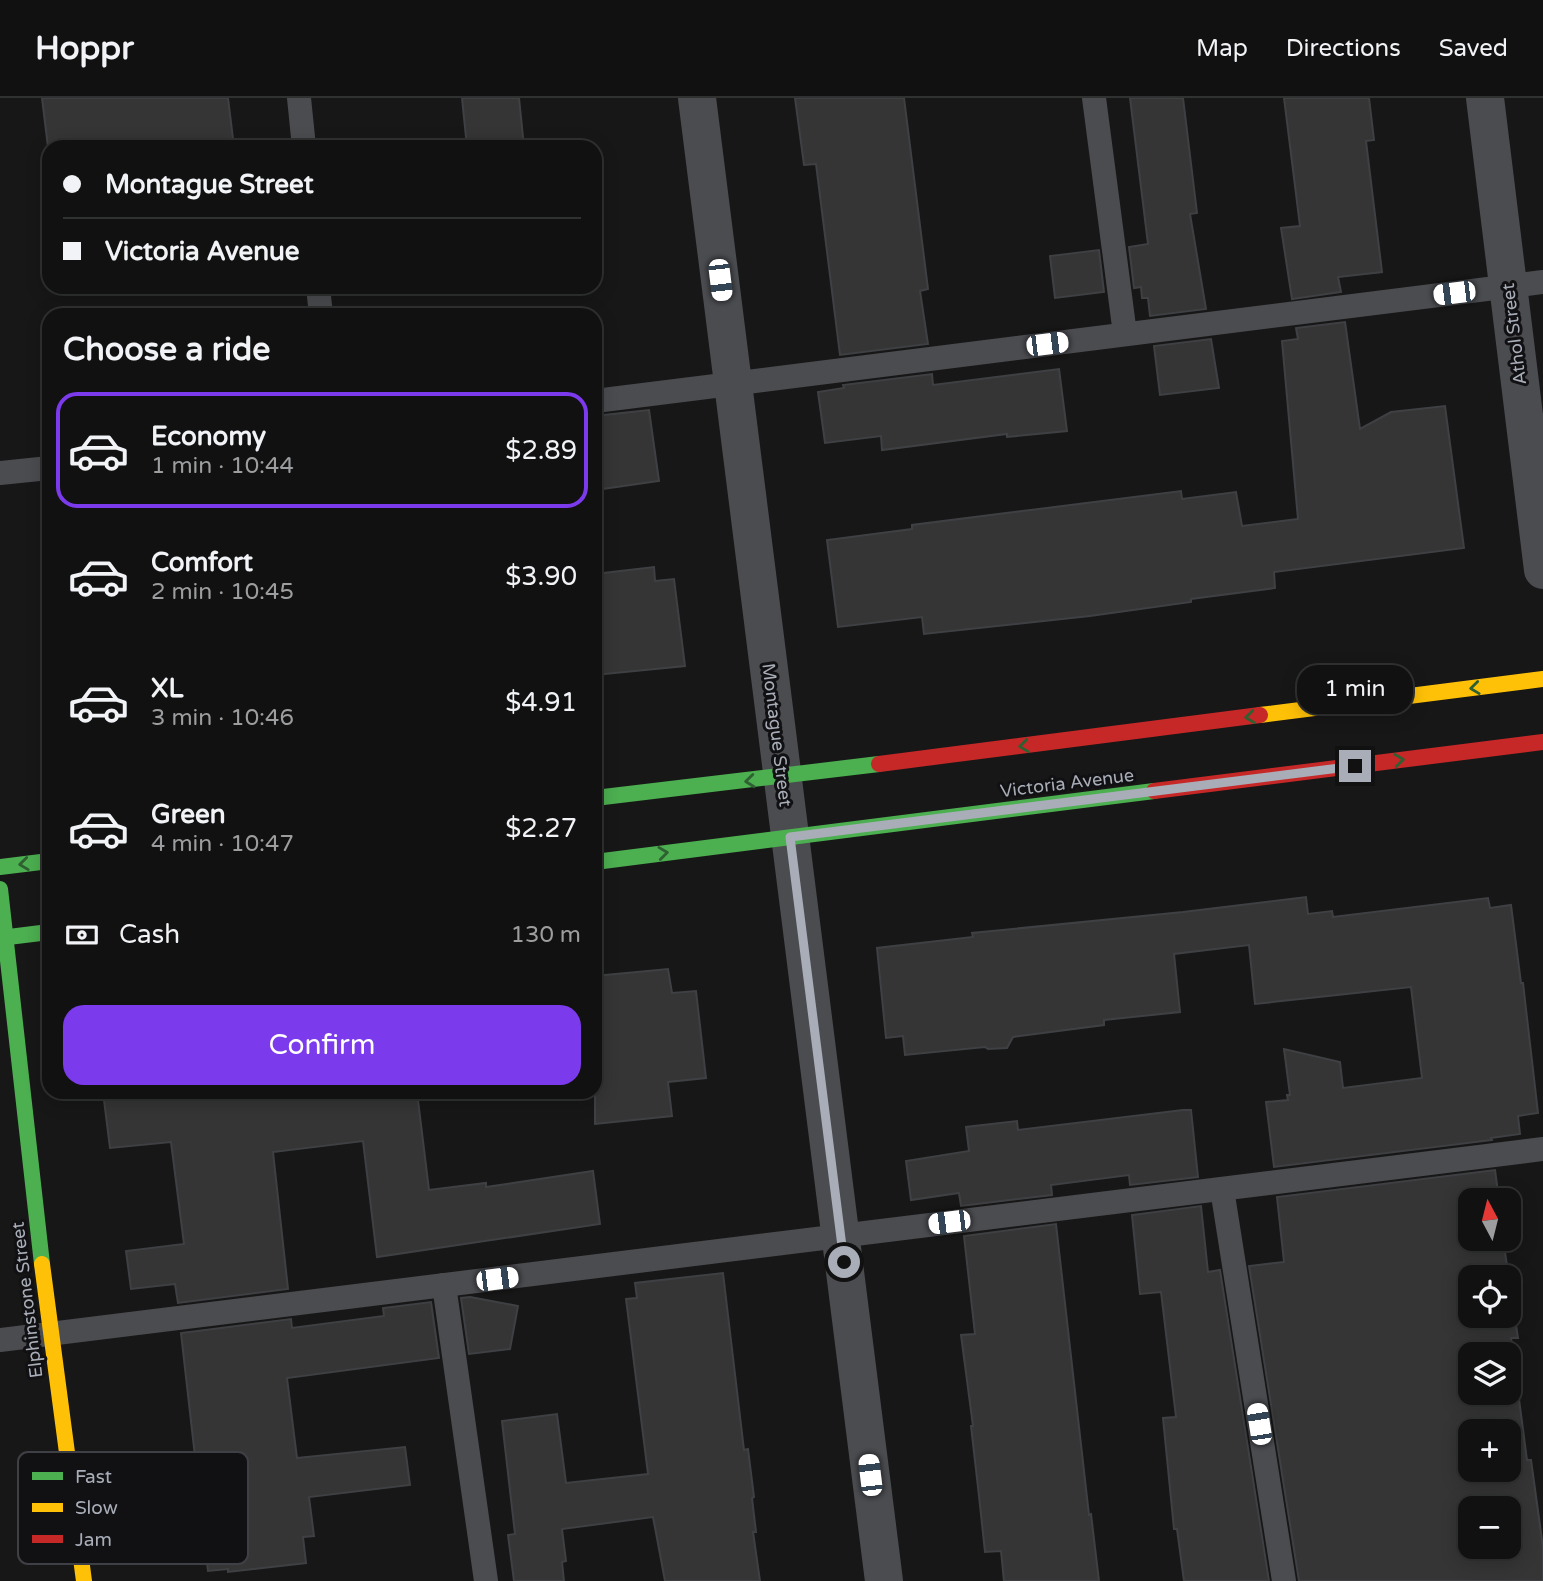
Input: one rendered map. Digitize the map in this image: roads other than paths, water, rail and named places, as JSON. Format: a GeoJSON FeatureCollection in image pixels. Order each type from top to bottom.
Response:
{"type":"FeatureCollection","features":[{"type":"Feature","properties":{"kind":"street","name":"Montague Street"},"geometry":{"type":"LineString","coordinates":[[697,98],[884,1581]]}},
{"type":"Feature","properties":{"kind":"street","name":"Athol Street"},"geometry":{"type":"LineString","coordinates":[[1485,98],[1526,284],[1543,570]]}},
{"type":"Feature","properties":{"kind":"street"},"geometry":{"type":"LineString","coordinates":[[602,797],[782,777],[1543,679]]}},
{"type":"Feature","properties":{"kind":"street","name":"Victoria Avenue"},"geometry":{"type":"LineString","coordinates":[[602,861],[1543,742]]}},
{"type":"Feature","properties":{"kind":"street"},"geometry":{"type":"LineString","coordinates":[[0,867],[42,862]]}},
{"type":"Feature","properties":{"kind":"street","name":"Elphinstone Street"},"geometry":{"type":"LineString","coordinates":[[0,889],[3,938],[66,1452]]}},
{"type":"Feature","properties":{"kind":"street"},"geometry":{"type":"LineString","coordinates":[[3,938],[42,933]]}},
{"type":"Feature","properties":{"kind":"lane"},"geometry":{"type":"LineString","coordinates":[[299,98],[303,140]]}},
{"type":"Feature","properties":{"kind":"lane"},"geometry":{"type":"LineString","coordinates":[[1094,98],[1125,334]]}},
{"type":"Feature","properties":{"kind":"lane"},"geometry":{"type":"LineString","coordinates":[[602,400],[1526,284]]}},
{"type":"Feature","properties":{"kind":"lane"},"geometry":{"type":"LineString","coordinates":[[0,473],[42,469]]}},
{"type":"Feature","properties":{"kind":"lane"},"geometry":{"type":"LineString","coordinates":[[0,1340],[1543,1149]]}},
{"type":"Feature","properties":{"kind":"lane"},"geometry":{"type":"LineString","coordinates":[[1222,1189],[1284,1581]]}},
{"type":"Feature","properties":{"kind":"lane"},"geometry":{"type":"LineString","coordinates":[[444,1285],[486,1581]]}}]}
